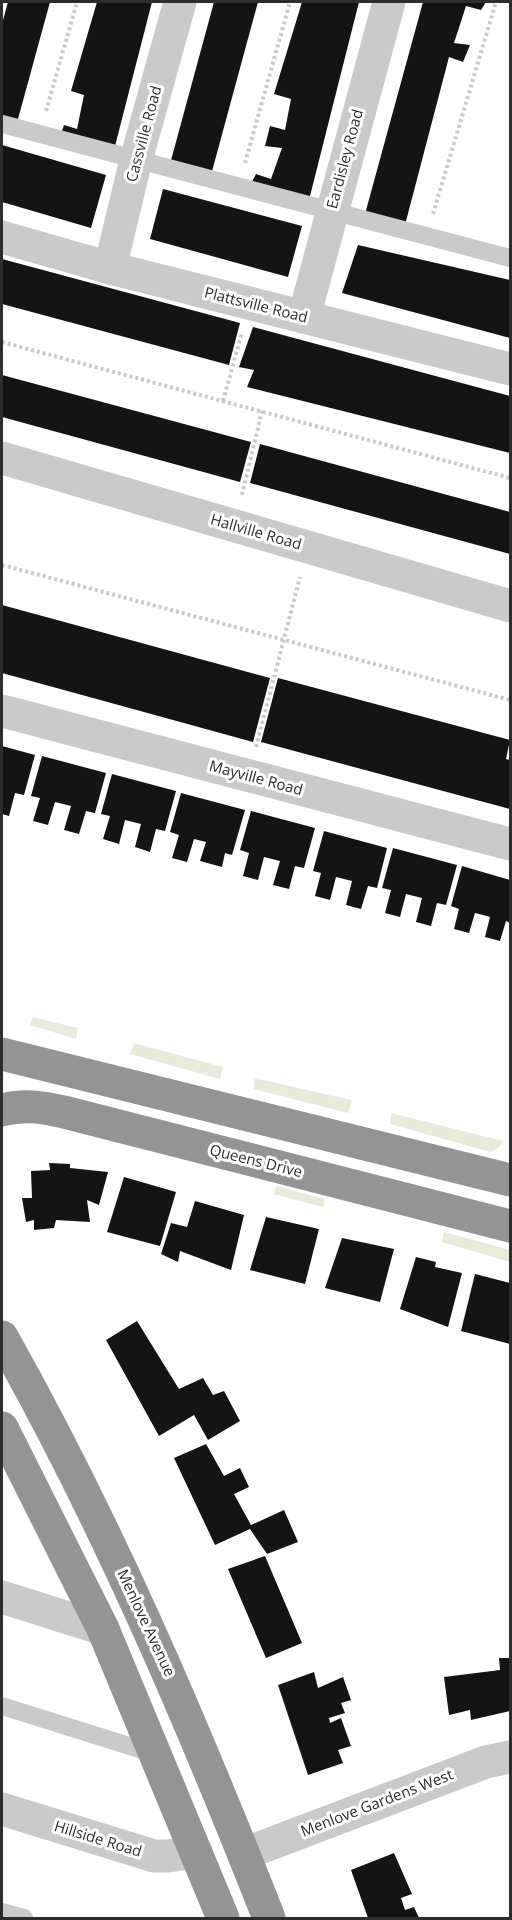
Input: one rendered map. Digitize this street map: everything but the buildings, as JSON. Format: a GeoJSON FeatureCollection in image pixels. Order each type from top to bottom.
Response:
{"type":"FeatureCollection","features":[{"type":"Feature","properties":{"kind":"highway"},"geometry":{"type":"LineString","coordinates":[[2,1054],[510,1180]]}},
{"type":"Feature","properties":{"kind":"highway","name":"Queens Drive"},"geometry":{"type":"LineString","coordinates":[[2,1110],[23,1106],[64,1112],[510,1226]]}},
{"type":"Feature","properties":{"kind":"highway","name":"Menlove Avenue"},"geometry":{"type":"LineString","coordinates":[[2,1337],[99,1522],[173,1682],[270,1918]]}},
{"type":"Feature","properties":{"kind":"highway"},"geometry":{"type":"LineString","coordinates":[[2,1428],[103,1629],[223,1918]]}},
{"type":"Feature","properties":{"kind":"street","name":"Cassville Road"},"geometry":{"type":"LineString","coordinates":[[110,267],[136,160],[180,2]]}},
{"type":"Feature","properties":{"kind":"street","name":"Eardisley Road"},"geometry":{"type":"LineString","coordinates":[[304,317],[331,210],[389,2]]}},
{"type":"Feature","properties":{"kind":"street","name":"Plattsville Road"},"geometry":{"type":"LineString","coordinates":[[2,237],[110,267],[510,369]]}},
{"type":"Feature","properties":{"kind":"street","name":"Hallville Road"},"geometry":{"type":"LineString","coordinates":[[2,458],[510,606]]}},
{"type":"Feature","properties":{"kind":"street","name":"Mayville Road"},"geometry":{"type":"LineString","coordinates":[[2,711],[510,844]]}},
{"type":"Feature","properties":{"kind":"street"},"geometry":{"type":"LineString","coordinates":[[2,1597],[103,1629]]}},
{"type":"Feature","properties":{"kind":"street","name":"Menlove Gardens West"},"geometry":{"type":"LineString","coordinates":[[244,1854],[486,1762],[510,1757]]}},
{"type":"Feature","properties":{"kind":"street","name":"Hillside Road"},"geometry":{"type":"LineString","coordinates":[[2,1809],[154,1856],[196,1852]]}},
{"type":"Feature","properties":{"kind":"lane"},"geometry":{"type":"LineString","coordinates":[[2,124],[510,258]]}},
{"type":"Feature","properties":{"kind":"lane"},"geometry":{"type":"LineString","coordinates":[[2,1706],[155,1754]]}},
{"type":"Feature","properties":{"kind":"lane"},"geometry":{"type":"LineString","coordinates":[[2,1912],[24,1918]]}},
{"type":"Feature","properties":{"kind":"path"},"geometry":{"type":"LineString","coordinates":[[40,134],[77,2]]}},
{"type":"Feature","properties":{"kind":"path"},"geometry":{"type":"LineString","coordinates":[[238,186],[290,2]]}},
{"type":"Feature","properties":{"kind":"path"},"geometry":{"type":"LineString","coordinates":[[427,236],[496,2]]}},
{"type":"Feature","properties":{"kind":"path"},"geometry":{"type":"LineString","coordinates":[[224,401],[250,303]]}},
{"type":"Feature","properties":{"kind":"path"},"geometry":{"type":"LineString","coordinates":[[2,342],[510,478]]}},
{"type":"Feature","properties":{"kind":"path"},"geometry":{"type":"LineString","coordinates":[[234,525],[262,411]]}},
{"type":"Feature","properties":{"kind":"path"},"geometry":{"type":"LineString","coordinates":[[248,776],[307,547]]}},
{"type":"Feature","properties":{"kind":"path"},"geometry":{"type":"LineString","coordinates":[[2,565],[510,700]]}},
{"type":"Feature","properties":{"kind":"green space"},"geometry":{"type":"Polygon","coordinates":[[[33,1017],[78,1028],[76,1039],[30,1025],[33,1017]]]}},
{"type":"Feature","properties":{"kind":"green space"},"geometry":{"type":"Polygon","coordinates":[[[134,1043],[223,1067],[220,1079],[130,1054],[134,1043]]]}},
{"type":"Feature","properties":{"kind":"green space"},"geometry":{"type":"Polygon","coordinates":[[[254,1078],[352,1100],[348,1113],[254,1089],[254,1078]]]}},
{"type":"Feature","properties":{"kind":"green space"},"geometry":{"type":"Polygon","coordinates":[[[391,1113],[503,1141],[499,1147],[490,1152],[390,1124],[391,1113]]]}},
{"type":"Feature","properties":{"kind":"green space"},"geometry":{"type":"Polygon","coordinates":[[[276,1186],[325,1199],[323,1207],[274,1194],[276,1186]]]}},
{"type":"Feature","properties":{"kind":"green space"},"geometry":{"type":"Polygon","coordinates":[[[444,1232],[510,1250],[510,1262],[442,1242],[444,1232]]]}}]}
